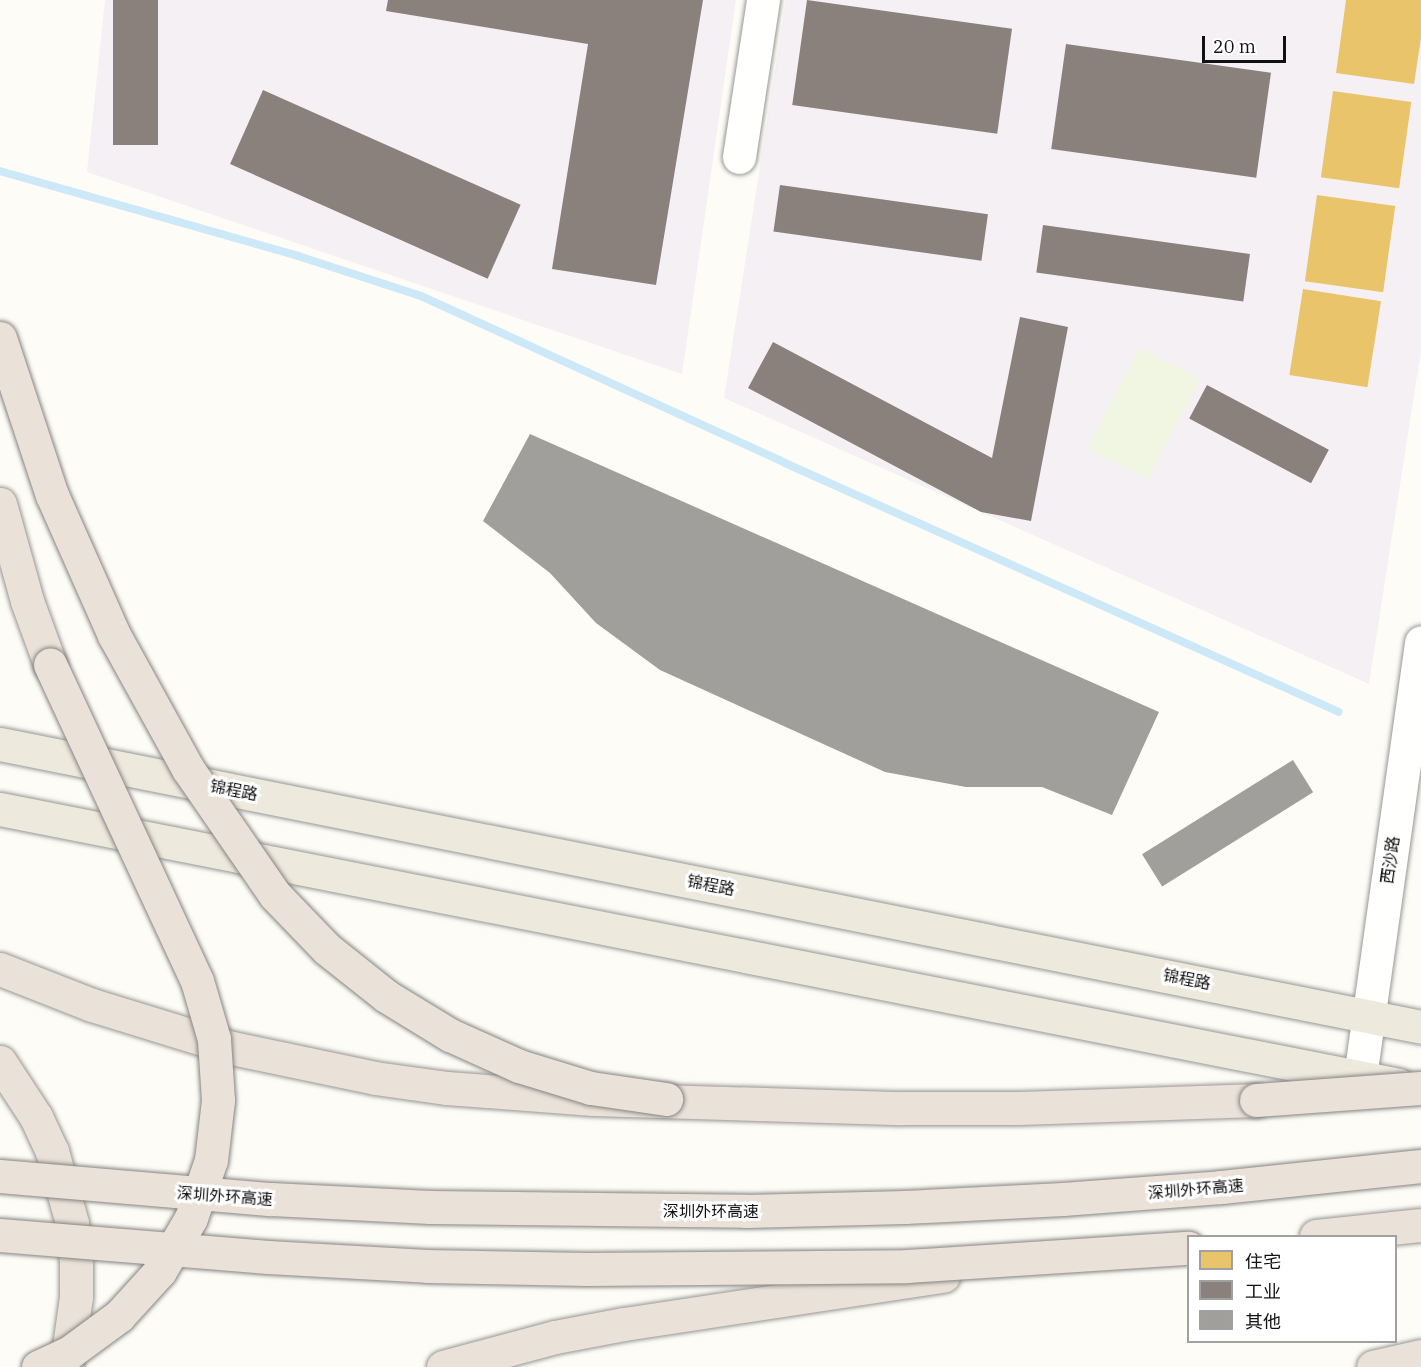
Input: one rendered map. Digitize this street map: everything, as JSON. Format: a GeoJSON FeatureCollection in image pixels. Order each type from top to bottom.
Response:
{"type":"FeatureCollection","features":[{"type":"Feature","properties":{"kind":"highway"},"geometry":{"type":"LineString","coordinates":[[0,338],[52,495],[114,635],[188,769],[275,895],[327,949],[386,996],[450,1035],[519,1066],[591,1088],[666,1099]]}},
{"type":"Feature","properties":{"kind":"highway"},"geometry":{"type":"LineString","coordinates":[[0,504],[27,601],[50,664],[197,981],[214,1039],[218,1100],[211,1161],[191,1218],[160,1271],[119,1316],[70,1352],[38,1367]]}},
{"type":"Feature","properties":{"kind":"highway"},"geometry":{"type":"LineString","coordinates":[[0,969],[92,1005],[161,1028],[303,1064],[395,1081],[520,1095],[784,1105],[1020,1108],[1256,1100],[1421,1089]]}},
{"type":"Feature","properties":{"kind":"highway"},"geometry":{"type":"LineString","coordinates":[[0,1062],[36,1117],[52,1151],[72,1223],[76,1260],[76,1297],[73,1334],[66,1367]]}},
{"type":"Feature","properties":{"kind":"highway","name":"深圳外环高速"},"geometry":{"type":"LineString","coordinates":[[0,1176],[249,1198],[407,1206],[588,1211],[746,1211],[905,1207],[1063,1199],[1221,1187],[1421,1166]]}},
{"type":"Feature","properties":{"kind":"highway"},"geometry":{"type":"LineString","coordinates":[[1326,1235],[1421,1225]]}},
{"type":"Feature","properties":{"kind":"highway"},"geometry":{"type":"LineString","coordinates":[[0,1235],[268,1257],[427,1266],[587,1269],[896,1266],[1187,1248]]}},
{"type":"Feature","properties":{"kind":"highway"},"geometry":{"type":"LineString","coordinates":[[443,1367],[555,1337],[624,1324],[1066,1257]]}},
{"type":"Feature","properties":{"kind":"highway"},"geometry":{"type":"LineString","coordinates":[[1372,1367],[1421,1356]]}},
{"type":"Feature","properties":{"kind":"main road","name":"锦程路"},"geometry":{"type":"LineString","coordinates":[[0,744],[1421,1027]]}},
{"type":"Feature","properties":{"kind":"main road"},"geometry":{"type":"LineString","coordinates":[[0,809],[1421,1089]]}},
{"type":"Feature","properties":{"kind":"street"},"geometry":{"type":"LineString","coordinates":[[739,157],[763,0]]}},
{"type":"Feature","properties":{"kind":"street","name":"西沙路"},"geometry":{"type":"LineString","coordinates":[[1360,1077],[1421,642]]}},
{"type":"Feature","properties":{"kind":"shaded area"},"geometry":{"type":"Polygon","coordinates":[[[105,0],[736,0],[682,374],[87,172],[105,0]]]}},
{"type":"Feature","properties":{"kind":"shaded area"},"geometry":{"type":"Polygon","coordinates":[[[786,0],[1421,0],[1421,350],[1369,684],[724,398],[786,0]]]}},
{"type":"Feature","properties":{"kind":"green space"},"geometry":{"type":"Polygon","coordinates":[[[1139,348],[1200,379],[1148,480],[1088,449],[1139,348]]]}},
{"type":"Feature","properties":{"kind":"building: 住宅"},"geometry":{"type":"Polygon","coordinates":[[[1346,0],[1421,0],[1421,38],[1414,84],[1336,73],[1346,0]]]}},
{"type":"Feature","properties":{"kind":"building: 住宅"},"geometry":{"type":"Polygon","coordinates":[[[1333,91],[1411,102],[1399,188],[1321,177],[1333,91]]]}},
{"type":"Feature","properties":{"kind":"building: 住宅"},"geometry":{"type":"Polygon","coordinates":[[[1317,195],[1395,206],[1383,292],[1305,281],[1317,195]]]}},
{"type":"Feature","properties":{"kind":"building: 住宅"},"geometry":{"type":"Polygon","coordinates":[[[1303,289],[1381,301],[1367,387],[1289,375],[1303,289]]]}},
{"type":"Feature","properties":{"kind":"building: 工业"},"geometry":{"type":"Polygon","coordinates":[[[113,0],[158,0],[158,145],[113,145],[113,0]]]}},
{"type":"Feature","properties":{"kind":"building: 工业"},"geometry":{"type":"Polygon","coordinates":[[[388,0],[703,0],[656,285],[552,269],[588,44],[386,11],[388,0]]]}},
{"type":"Feature","properties":{"kind":"building: 工业"},"geometry":{"type":"Polygon","coordinates":[[[807,0],[1012,29],[997,134],[792,105],[807,0]]]}},
{"type":"Feature","properties":{"kind":"building: 工业"},"geometry":{"type":"Polygon","coordinates":[[[1066,44],[1271,73],[1256,178],[1051,149],[1066,44]]]}},
{"type":"Feature","properties":{"kind":"building: 工业"},"geometry":{"type":"Polygon","coordinates":[[[263,90],[521,205],[488,279],[230,164],[263,90]]]}},
{"type":"Feature","properties":{"kind":"building: 工业"},"geometry":{"type":"Polygon","coordinates":[[[780,185],[988,214],[981,261],[773,232],[780,185]]]}},
{"type":"Feature","properties":{"kind":"building: 工业"},"geometry":{"type":"Polygon","coordinates":[[[1043,225],[1250,254],[1243,302],[1036,273],[1043,225]]]}},
{"type":"Feature","properties":{"kind":"building: 工业"},"geometry":{"type":"Polygon","coordinates":[[[1020,317],[1068,327],[1031,521],[981,512],[748,388],[773,342],[992,458],[1020,317]]]}},
{"type":"Feature","properties":{"kind":"building: 工业"},"geometry":{"type":"Polygon","coordinates":[[[1207,385],[1329,450],[1311,483],[1189,419],[1207,385]]]}},
{"type":"Feature","properties":{"kind":"building: 其他"},"geometry":{"type":"Polygon","coordinates":[[[530,434],[1159,712],[1112,815],[1042,787],[966,787],[885,772],[660,670],[596,623],[550,573],[483,521],[530,434]]]}},
{"type":"Feature","properties":{"kind":"building: 其他"},"geometry":{"type":"Polygon","coordinates":[[[1293,760],[1313,792],[1162,887],[1142,854],[1293,760]]]}},
{"type":"Feature","properties":{"kind":"waterway"},"geometry":{"type":"LineString","coordinates":[[0,171],[298,256],[421,296],[785,463],[1339,712]]}}]}
